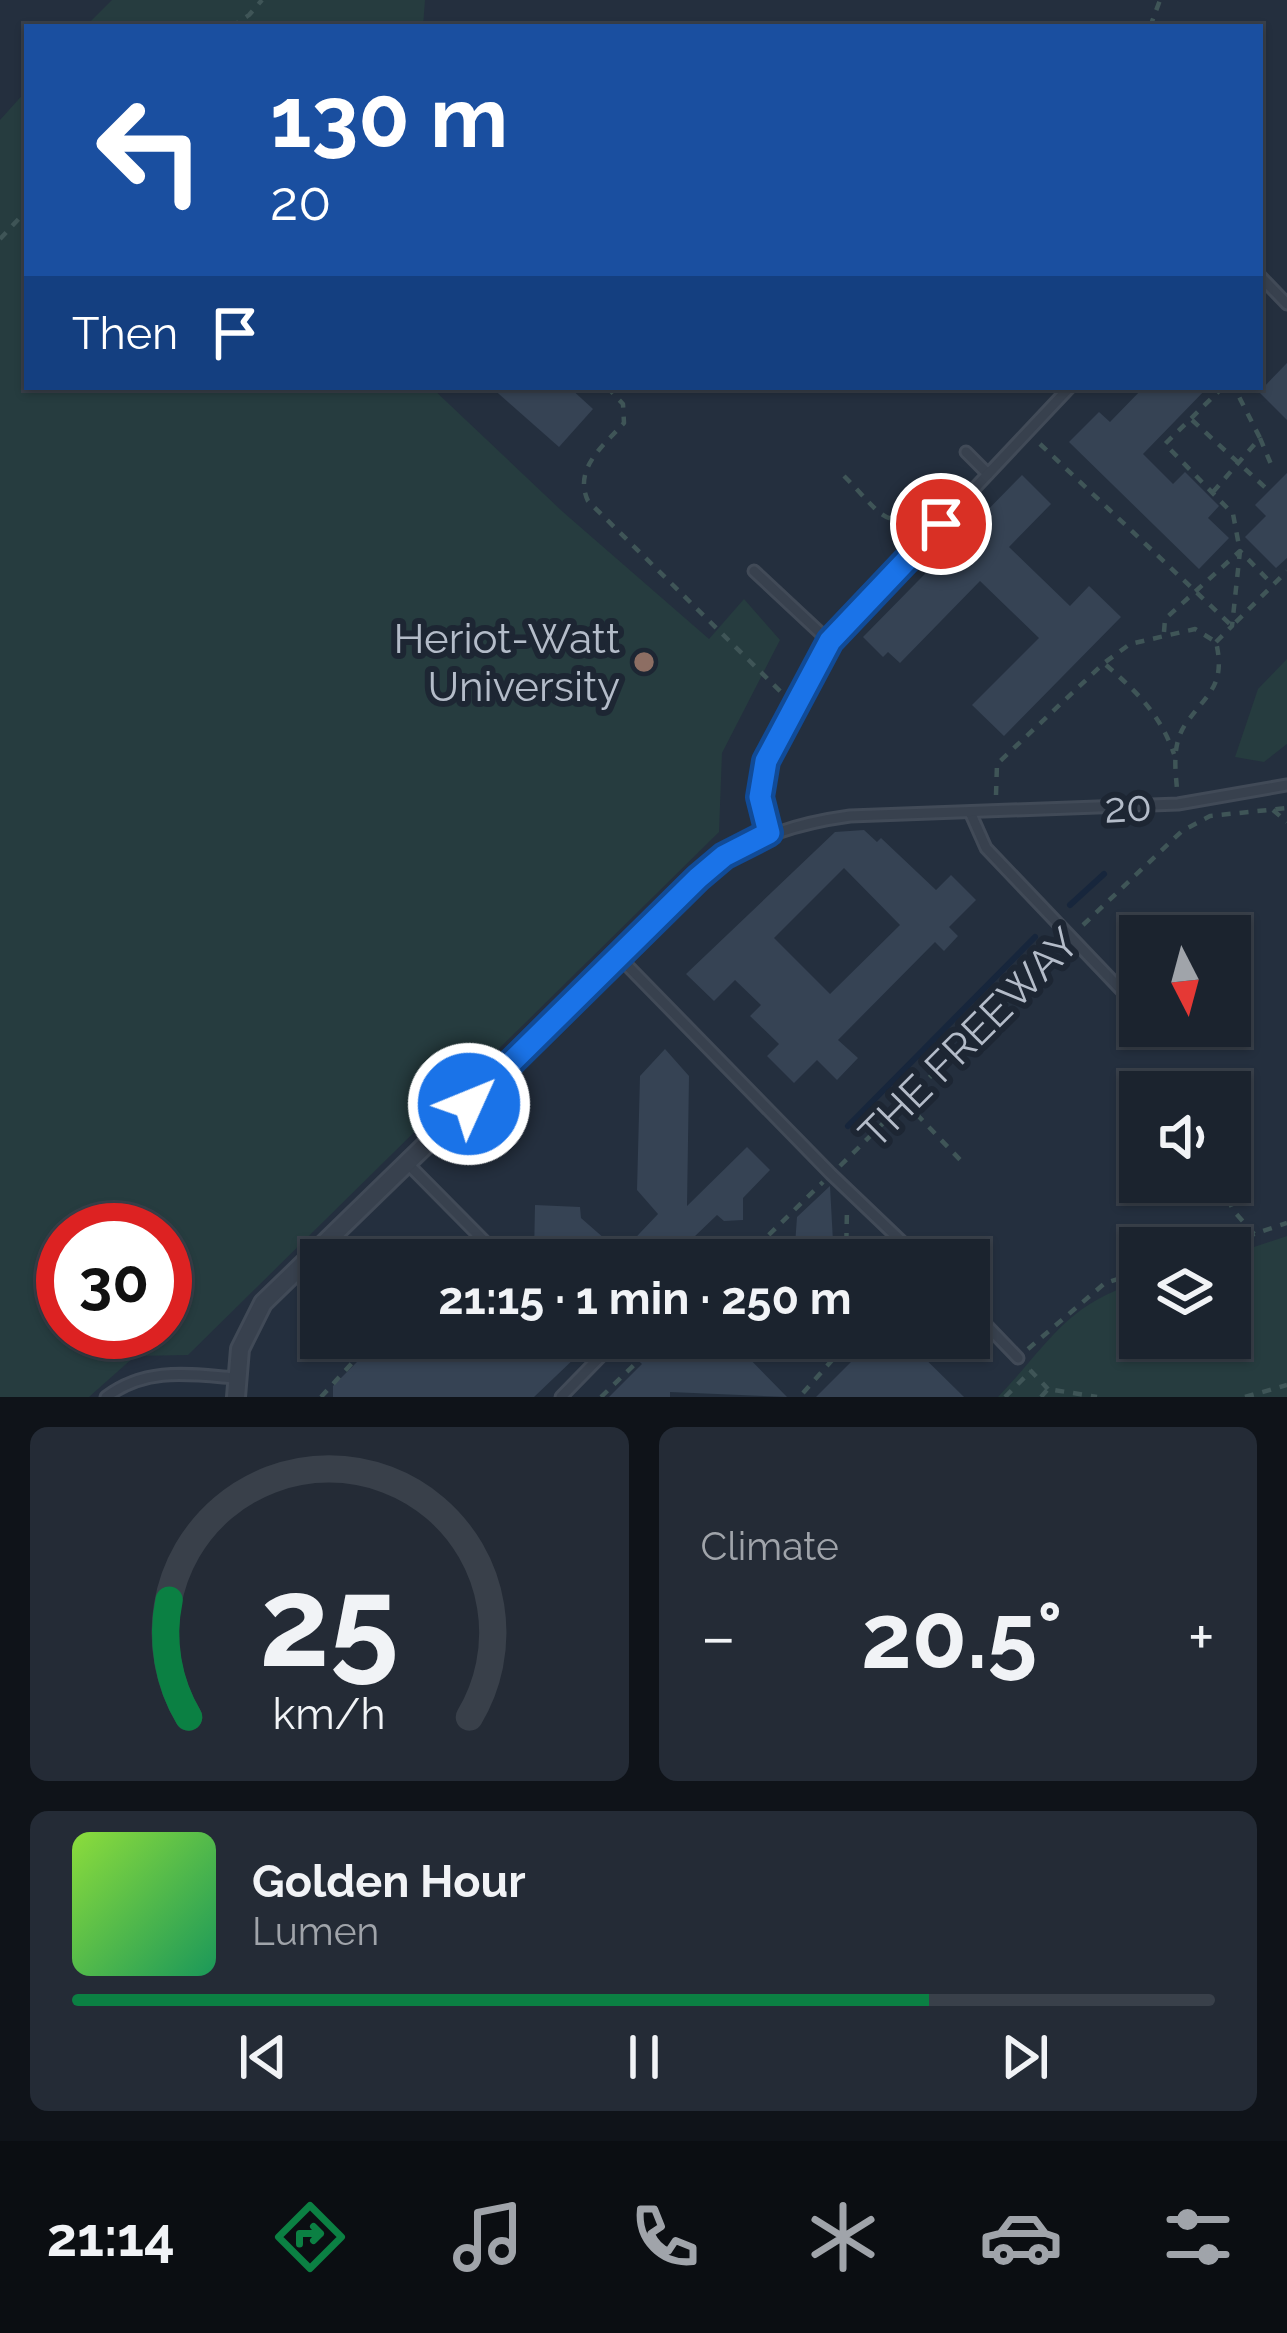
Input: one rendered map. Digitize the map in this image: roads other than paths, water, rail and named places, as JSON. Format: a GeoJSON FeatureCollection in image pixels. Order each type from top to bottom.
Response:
{"type":"FeatureCollection","features":[{"type":"Feature","properties":{"kind":"street"},"geometry":{"type":"LineString","coordinates":[[236,1397],[240,1349],[263,1303],[620,957]]}},
{"type":"Feature","properties":{"kind":"lane"},"geometry":{"type":"LineString","coordinates":[[1263,279],[1287,304]]}},
{"type":"Feature","properties":{"kind":"lane"},"geometry":{"type":"LineString","coordinates":[[769,833],[760,797],[766,761],[830,641],[1067,390]]}},
{"type":"Feature","properties":{"kind":"lane"},"geometry":{"type":"LineString","coordinates":[[966,452],[988,474]]}},
{"type":"Feature","properties":{"kind":"lane"},"geometry":{"type":"LineString","coordinates":[[754,571],[830,641]]}},
{"type":"Feature","properties":{"kind":"lane","name":"20"},"geometry":{"type":"LineString","coordinates":[[620,957],[724,856],[769,833],[850,816],[1178,804],[1286,787]]}},
{"type":"Feature","properties":{"kind":"lane"},"geometry":{"type":"LineString","coordinates":[[970,812],[986,848],[1119,988]]}},
{"type":"Feature","properties":{"kind":"lane"},"geometry":{"type":"LineString","coordinates":[[620,957],[899,1239]]}},
{"type":"Feature","properties":{"kind":"lane"},"geometry":{"type":"LineString","coordinates":[[408,1164],[482,1239]]}},
{"type":"Feature","properties":{"kind":"lane"},"geometry":{"type":"LineString","coordinates":[[990,1329],[1018,1358]]}},
{"type":"Feature","properties":{"kind":"lane"},"geometry":{"type":"LineString","coordinates":[[561,1397],[599,1359]]}},
{"type":"Feature","properties":{"kind":"lane"},"geometry":{"type":"LineString","coordinates":[[106,1397],[142,1376],[172,1373],[236,1378]]}},
{"type":"Feature","properties":{"kind":"waterway"},"geometry":{"type":"LineString","coordinates":[[1070,905],[1104,874]]}},
{"type":"Feature","properties":{"kind":"waterway"},"geometry":{"type":"LineString","coordinates":[[848,1126],[1035,937]]}},
{"type":"Feature","properties":{"kind":"place","name":"Heriot-Watt University"},"geometry":{"type":"Point","coordinates":[644,662]}}]}
